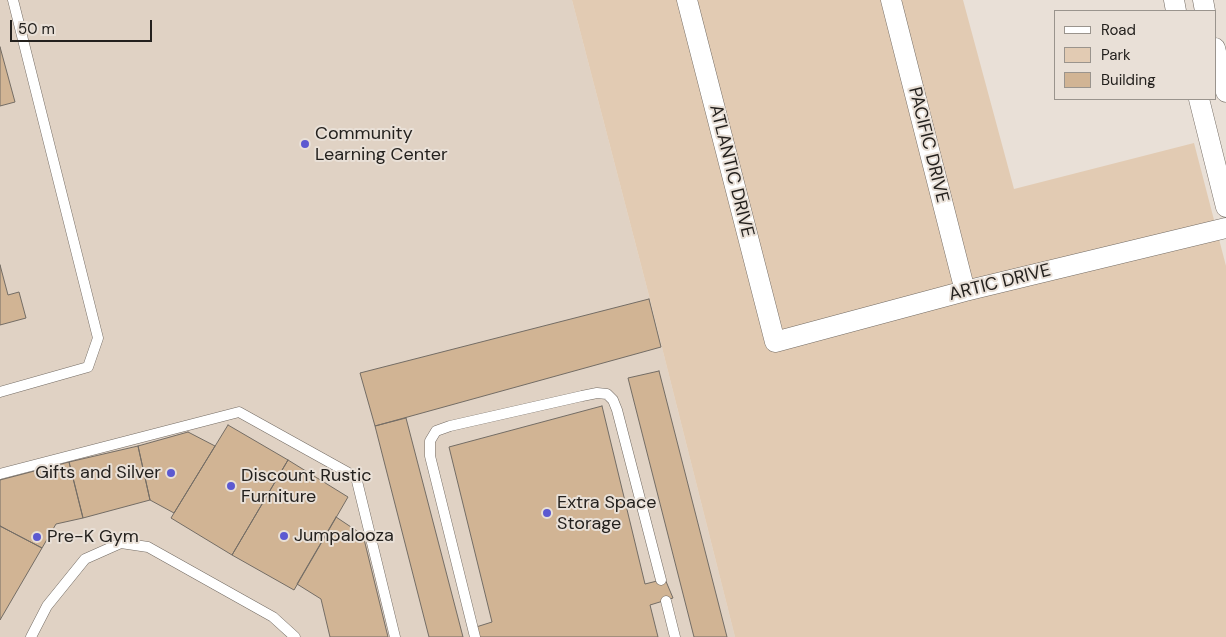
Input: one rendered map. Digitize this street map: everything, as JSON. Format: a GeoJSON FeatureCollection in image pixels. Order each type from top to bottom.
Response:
{"type":"FeatureCollection","features":[{"type":"Feature","properties":{"kind":"street","name":"ATLANTIC DRIVE"},"geometry":{"type":"LineString","coordinates":[[687,0],[775,342]]}},
{"type":"Feature","properties":{"kind":"street","name":"PACIFIC DRIVE"},"geometry":{"type":"LineString","coordinates":[[891,0],[965,291]]}},
{"type":"Feature","properties":{"kind":"street"},"geometry":{"type":"LineString","coordinates":[[1216,52],[1226,92]]}},
{"type":"Feature","properties":{"kind":"street"},"geometry":{"type":"LineString","coordinates":[[1199,100],[1226,207]]}},
{"type":"Feature","properties":{"kind":"street","name":"ARTIC DRIVE"},"geometry":{"type":"LineString","coordinates":[[775,342],[965,291],[1226,228]]}},
{"type":"Feature","properties":{"kind":"lane"},"geometry":{"type":"LineString","coordinates":[[0,392],[88,367],[98,338],[13,0]]}},
{"type":"Feature","properties":{"kind":"lane"},"geometry":{"type":"LineString","coordinates":[[475,637],[430,456],[430,441],[436,431],[450,426],[582,396],[597,393],[607,394],[613,400],[617,410],[661,580]]}},
{"type":"Feature","properties":{"kind":"lane"},"geometry":{"type":"LineString","coordinates":[[0,474],[239,412],[356,477],[395,637]]}},
{"type":"Feature","properties":{"kind":"lane"},"geometry":{"type":"LineString","coordinates":[[31,637],[47,606],[85,559],[121,543],[148,547],[273,617],[295,637]]}},
{"type":"Feature","properties":{"kind":"lane"},"geometry":{"type":"LineString","coordinates":[[666,601],[675,637]]}},
{"type":"Feature","properties":{"kind":"shaded area"},"geometry":{"type":"Polygon","coordinates":[[[0,0],[572,0],[735,637],[0,637],[0,0]]]}},
{"type":"Feature","properties":{"kind":"green space"},"geometry":{"type":"Polygon","coordinates":[[[572,0],[963,0],[1014,189],[1194,143],[1226,266],[1226,637],[735,637],[572,0]]]}},
{"type":"Feature","properties":{"kind":"building"},"geometry":{"type":"Polygon","coordinates":[[[0,47],[15,102],[0,106],[0,47]]]}},
{"type":"Feature","properties":{"kind":"building"},"geometry":{"type":"Polygon","coordinates":[[[0,265],[8,295],[19,292],[26,318],[0,325],[0,265]]]}},
{"type":"Feature","properties":{"kind":"building"},"geometry":{"type":"Polygon","coordinates":[[[649,299],[661,347],[375,426],[360,373],[649,299]]]}},
{"type":"Feature","properties":{"kind":"building"},"geometry":{"type":"Polygon","coordinates":[[[659,371],[727,637],[694,637],[628,378],[659,371]]]}},
{"type":"Feature","properties":{"kind":"building","name":"Extra Space Storage"},"geometry":{"type":"Polygon","coordinates":[[[602,406],[645,584],[665,579],[673,598],[650,605],[658,637],[476,637],[473,628],[492,622],[449,447],[602,406]]]}},
{"type":"Feature","properties":{"kind":"building"},"geometry":{"type":"Polygon","coordinates":[[[406,418],[463,637],[429,637],[375,426],[406,418]]]}},
{"type":"Feature","properties":{"kind":"building","name":"Discount Rustic Furniture"},"geometry":{"type":"Polygon","coordinates":[[[228,425],[288,460],[232,555],[171,518],[228,425]]]}},
{"type":"Feature","properties":{"kind":"building","name":"Gifts and Silver"},"geometry":{"type":"Polygon","coordinates":[[[188,432],[215,446],[174,513],[150,500],[138,446],[188,432]]]}},
{"type":"Feature","properties":{"kind":"building"},"geometry":{"type":"Polygon","coordinates":[[[138,446],[150,500],[83,518],[69,462],[138,446]]]}},
{"type":"Feature","properties":{"kind":"building","name":"Jumpalooza"},"geometry":{"type":"Polygon","coordinates":[[[288,460],[348,497],[294,590],[232,555],[288,460]]]}},
{"type":"Feature","properties":{"kind":"building"},"geometry":{"type":"Polygon","coordinates":[[[69,462],[83,518],[56,524],[42,548],[0,526],[0,480],[69,462]]]}},
{"type":"Feature","properties":{"kind":"building"},"geometry":{"type":"Polygon","coordinates":[[[336,517],[363,535],[388,637],[330,637],[321,599],[297,584],[336,517]]]}},
{"type":"Feature","properties":{"kind":"building"},"geometry":{"type":"Polygon","coordinates":[[[0,526],[42,548],[0,620],[0,526]]]}},
{"type":"Feature","properties":{"kind":"place","name":"Community Learning Center"},"geometry":{"type":"Point","coordinates":[305,144]}},
{"type":"Feature","properties":{"kind":"place","name":"Gifts and Silver"},"geometry":{"type":"Point","coordinates":[171,473]}},
{"type":"Feature","properties":{"kind":"place","name":"Discount Rustic Furniture"},"geometry":{"type":"Point","coordinates":[231,486]}},
{"type":"Feature","properties":{"kind":"place","name":"Extra Space Storage"},"geometry":{"type":"Point","coordinates":[547,513]}},
{"type":"Feature","properties":{"kind":"place","name":"Jumpalooza"},"geometry":{"type":"Point","coordinates":[284,536]}},
{"type":"Feature","properties":{"kind":"place","name":"Pre-K Gym"},"geometry":{"type":"Point","coordinates":[37,537]}}]}
